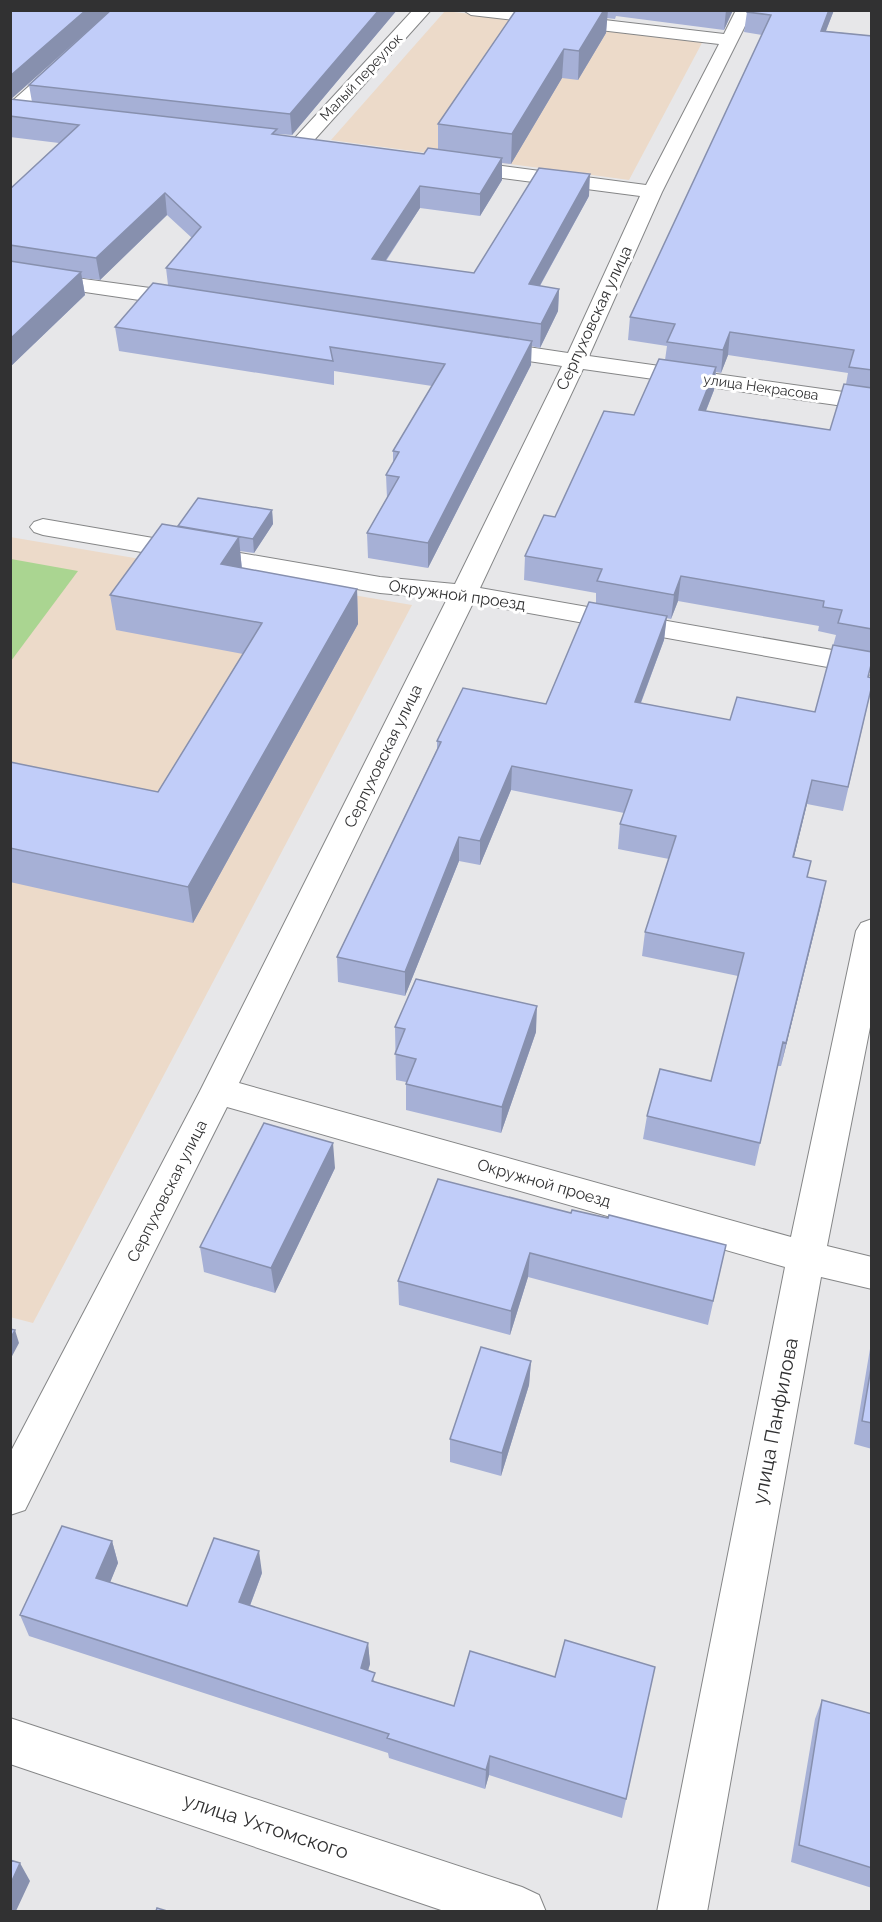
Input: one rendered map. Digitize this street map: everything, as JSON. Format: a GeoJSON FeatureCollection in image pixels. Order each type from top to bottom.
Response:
{"type":"FeatureCollection","features":[{"type":"Feature","properties":{"kind":"street"},"geometry":{"type":"LineString","coordinates":[[12,112],[126,10]]}},
{"type":"Feature","properties":{"kind":"street","name":"Малый переулок"},"geometry":{"type":"LineString","coordinates":[[300,144],[423,10]]}},
{"type":"Feature","properties":{"kind":"street"},"geometry":{"type":"LineString","coordinates":[[471,10],[730,40]]}},
{"type":"Feature","properties":{"kind":"street","name":"Серпуховская улица"},"geometry":{"type":"LineString","coordinates":[[10,1496],[218,1091],[464,593],[575,362],[652,192],[745,10]]}},
{"type":"Feature","properties":{"kind":"street"},"geometry":{"type":"LineString","coordinates":[[12,112],[38,114]]}},
{"type":"Feature","properties":{"kind":"street"},"geometry":{"type":"LineString","coordinates":[[276,142],[324,148]]}},
{"type":"Feature","properties":{"kind":"street"},"geometry":{"type":"LineString","coordinates":[[442,164],[652,192]]}},
{"type":"Feature","properties":{"kind":"street"},"geometry":{"type":"LineString","coordinates":[[10,275],[203,303]]}},
{"type":"Feature","properties":{"kind":"street","name":"улица Некрасова"},"geometry":{"type":"LineString","coordinates":[[471,345],[575,362],[872,403]]}},
{"type":"Feature","properties":{"kind":"street","name":"Окружной проезд"},"geometry":{"type":"LineString","coordinates":[[43,527],[380,585],[464,593],[872,666]]}},
{"type":"Feature","properties":{"kind":"street","name":"улица Панфилова"},"geometry":{"type":"LineString","coordinates":[[682,1911],[806,1257],[872,931]]}},
{"type":"Feature","properties":{"kind":"street","name":"Окружной проезд"},"geometry":{"type":"LineString","coordinates":[[218,1091],[806,1257],[872,1273]]}},
{"type":"Feature","properties":{"kind":"street","name":"улица Ухтомского"},"geometry":{"type":"LineString","coordinates":[[10,1741],[522,1911]]}},
{"type":"Feature","properties":{"kind":"shaded area"},"geometry":{"type":"Polygon","coordinates":[[[445,11],[703,41],[629,180],[331,140],[445,11]]]}},
{"type":"Feature","properties":{"kind":"shaded area"},"geometry":{"type":"Polygon","coordinates":[[[10,537],[412,605],[33,1323],[10,1317],[10,537]]]}},
{"type":"Feature","properties":{"kind":"green space"},"geometry":{"type":"Polygon","coordinates":[[[10,559],[78,571],[11,661],[10,559]]]}},
{"type":"Feature","properties":{"kind":"building"},"geometry":{"type":"Polygon","coordinates":[[[10,10],[86,10],[10,76],[10,10]]]}},
{"type":"Feature","properties":{"kind":"building"},"geometry":{"type":"Polygon","coordinates":[[[111,10],[379,10],[290,114],[29,85],[111,10]]]}},
{"type":"Feature","properties":{"kind":"building"},"geometry":{"type":"Polygon","coordinates":[[[516,10],[604,10],[579,51],[564,49],[512,134],[438,124],[516,10]]]}},
{"type":"Feature","properties":{"kind":"building"},"geometry":{"type":"Polygon","coordinates":[[[747,10],[829,10],[821,31],[872,36],[872,370],[849,367],[854,350],[730,332],[723,350],[667,342],[675,324],[630,317],[771,15],[747,12],[747,10]]]}},
{"type":"Feature","properties":{"kind":"building"},"geometry":{"type":"Polygon","coordinates":[[[10,99],[277,129],[272,134],[424,154],[428,148],[502,158],[480,194],[420,186],[372,259],[474,273],[539,168],[590,174],[529,284],[559,289],[541,324],[166,268],[201,227],[165,193],[96,258],[10,245],[10,189],[79,125],[10,116],[10,99]]]}},
{"type":"Feature","properties":{"kind":"building"},"geometry":{"type":"Polygon","coordinates":[[[10,261],[81,272],[10,339],[10,261]]]}},
{"type":"Feature","properties":{"kind":"building"},"geometry":{"type":"Polygon","coordinates":[[[153,283],[532,341],[428,543],[367,533],[399,477],[386,475],[399,452],[393,451],[445,364],[330,347],[333,361],[115,327],[153,283]]]}},
{"type":"Feature","properties":{"kind":"building"},"geometry":{"type":"Polygon","coordinates":[[[659,359],[716,367],[699,410],[830,430],[844,384],[872,388],[872,629],[838,623],[842,610],[823,607],[824,601],[681,576],[674,595],[597,581],[602,569],[525,556],[544,515],[555,517],[604,411],[634,415],[659,359]]]}},
{"type":"Feature","properties":{"kind":"building"},"geometry":{"type":"Polygon","coordinates":[[[198,498],[272,510],[253,539],[178,526],[198,498]]]}},
{"type":"Feature","properties":{"kind":"building"},"geometry":{"type":"Polygon","coordinates":[[[162,524],[239,537],[221,564],[357,589],[188,887],[10,848],[10,762],[158,792],[262,623],[110,595],[162,524]]]}},
{"type":"Feature","properties":{"kind":"building"},"geometry":{"type":"Polygon","coordinates":[[[589,602],[667,616],[635,702],[730,720],[737,697],[815,712],[833,645],[872,652],[868,677],[872,678],[872,685],[848,787],[812,780],[793,857],[811,861],[807,877],[826,881],[786,1043],[783,1042],[760,1143],[647,1116],[660,1069],[711,1081],[744,953],[645,932],[676,836],[620,824],[632,790],[512,766],[480,841],[459,837],[405,972],[337,957],[441,742],[437,741],[463,688],[546,704],[589,602]]]}},
{"type":"Feature","properties":{"kind":"building"},"geometry":{"type":"Polygon","coordinates":[[[416,979],[537,1006],[502,1107],[406,1084],[416,1059],[395,1054],[405,1029],[395,1027],[416,979]]]}},
{"type":"Feature","properties":{"kind":"building"},"geometry":{"type":"Polygon","coordinates":[[[264,1123],[333,1143],[271,1268],[200,1247],[264,1123]]]}},
{"type":"Feature","properties":{"kind":"building"},"geometry":{"type":"Polygon","coordinates":[[[438,1179],[571,1213],[572,1210],[608,1218],[609,1215],[726,1245],[713,1301],[530,1253],[511,1311],[398,1281],[438,1179]]]}},
{"type":"Feature","properties":{"kind":"building"},"geometry":{"type":"Polygon","coordinates":[[[10,1329],[15,1330],[10,1339],[10,1329]]]}},
{"type":"Feature","properties":{"kind":"building"},"geometry":{"type":"Polygon","coordinates":[[[481,1347],[531,1361],[502,1453],[450,1439],[481,1347]]]}},
{"type":"Feature","properties":{"kind":"building"},"geometry":{"type":"Polygon","coordinates":[[[872,1362],[872,1423],[862,1421],[872,1362]]]}},
{"type":"Feature","properties":{"kind":"building"},"geometry":{"type":"Polygon","coordinates":[[[62,1526],[112,1541],[96,1578],[187,1606],[214,1538],[259,1551],[239,1602],[368,1643],[361,1668],[375,1673],[372,1681],[454,1706],[470,1651],[555,1677],[565,1640],[655,1667],[626,1799],[490,1756],[486,1770],[387,1738],[389,1734],[20,1615],[62,1526]]]}},
{"type":"Feature","properties":{"kind":"building"},"geometry":{"type":"Polygon","coordinates":[[[822,1700],[872,1714],[872,1868],[799,1845],[822,1700]]]}},
{"type":"Feature","properties":{"kind":"building"},"geometry":{"type":"Polygon","coordinates":[[[10,1860],[20,1863],[10,1885],[10,1860]]]}}]}
